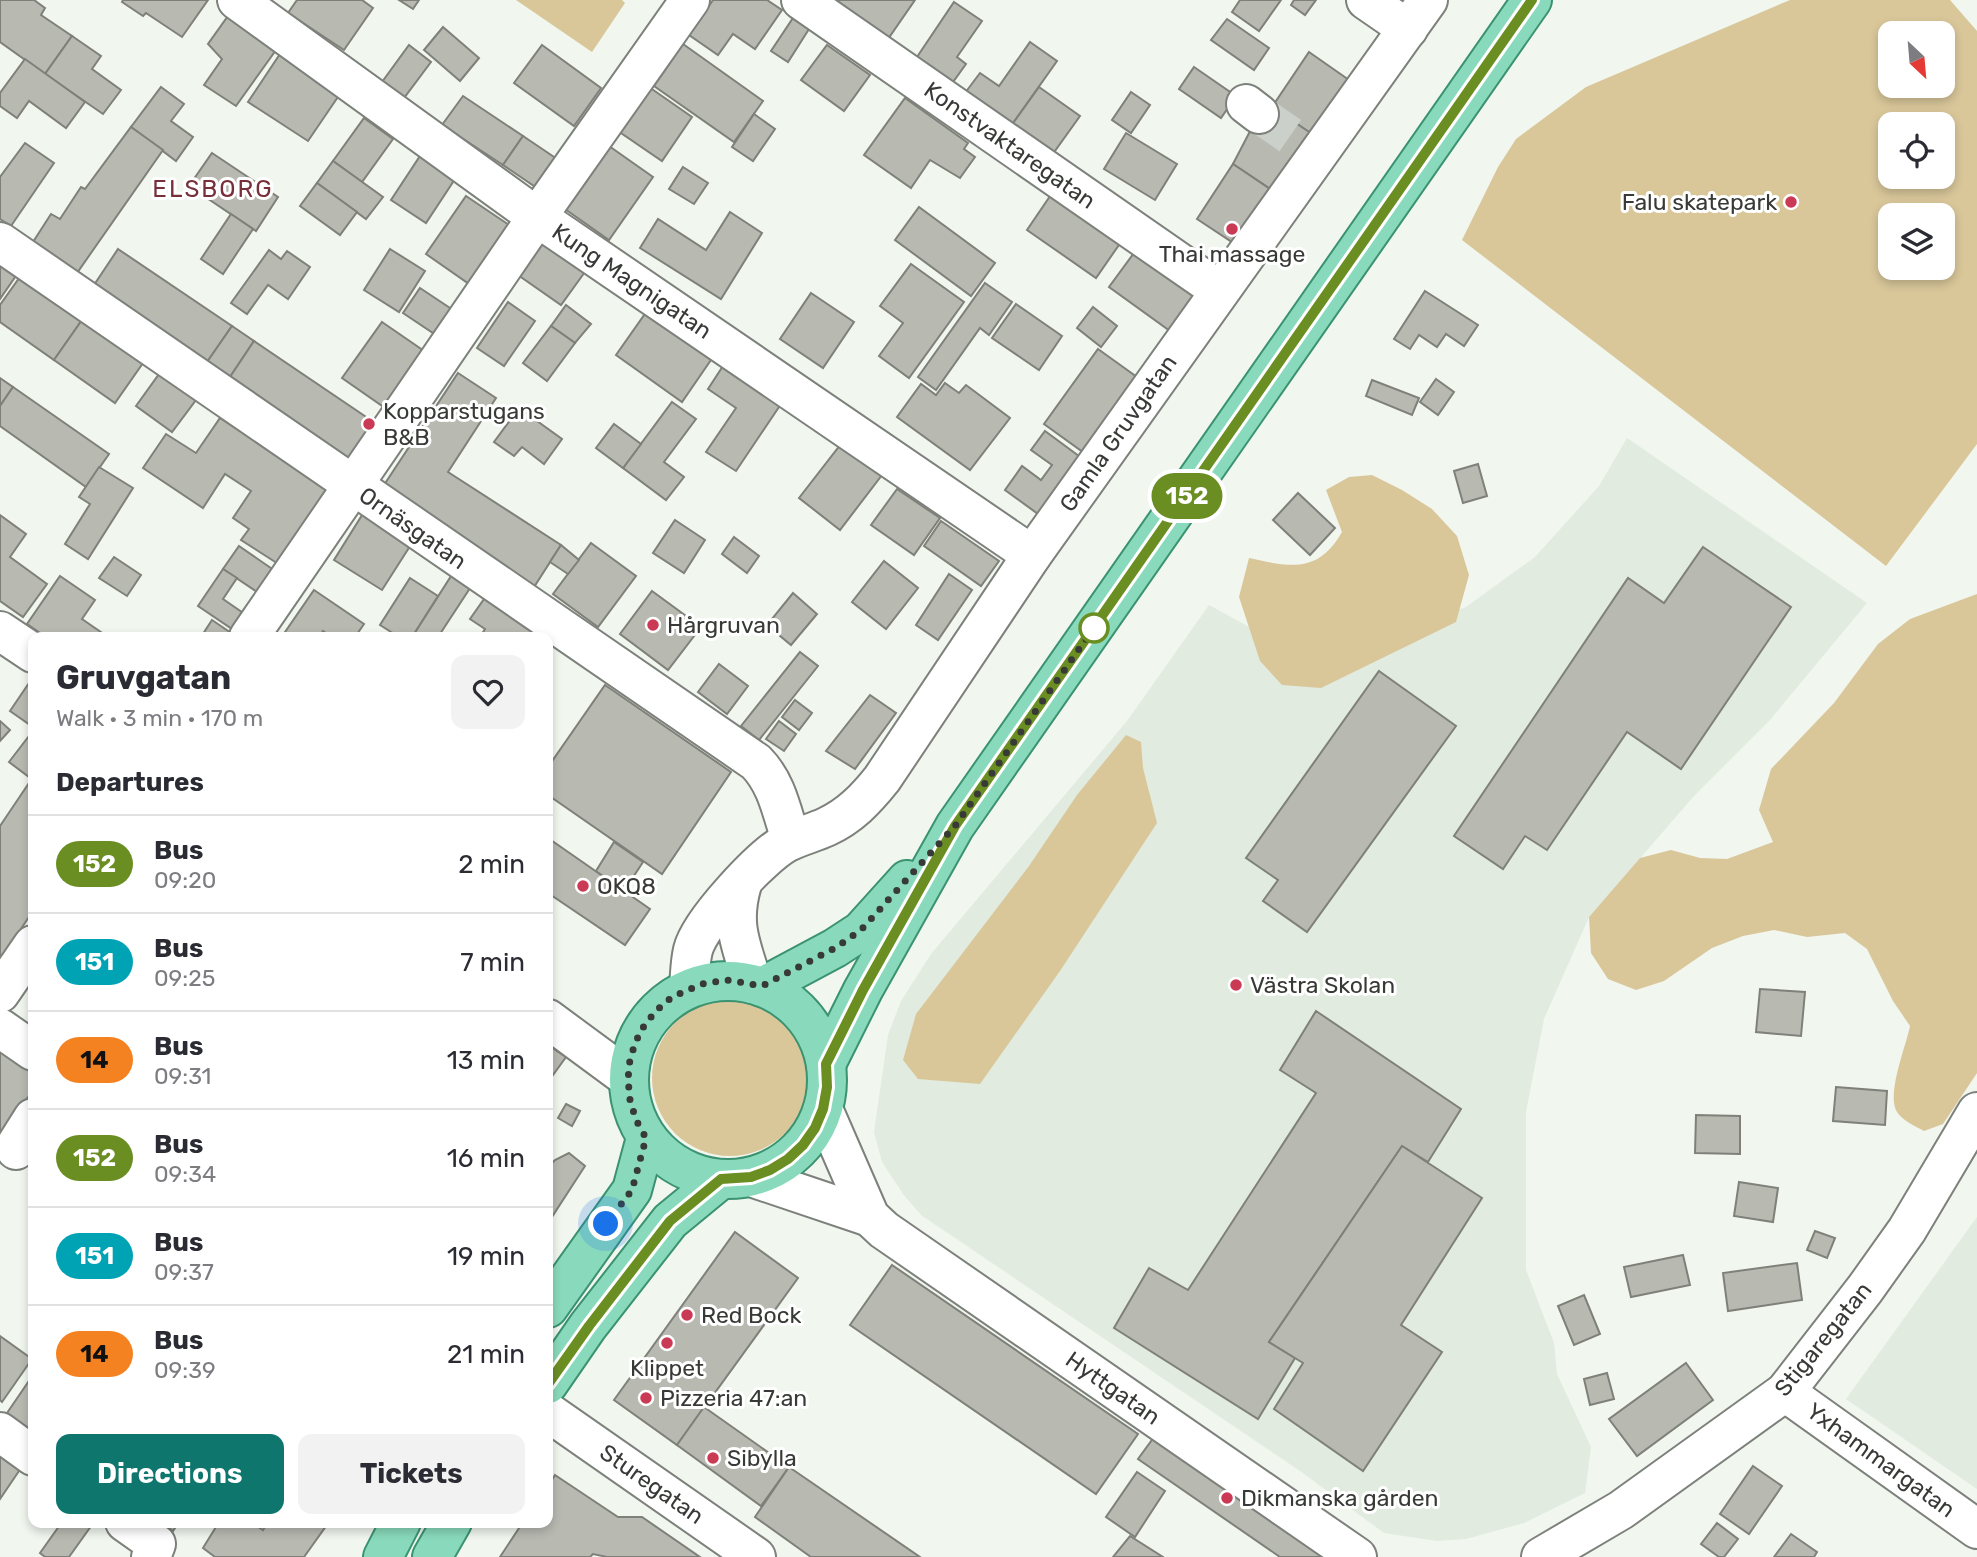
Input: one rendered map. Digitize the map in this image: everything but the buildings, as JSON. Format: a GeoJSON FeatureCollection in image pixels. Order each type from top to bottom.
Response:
{"type":"FeatureCollection","features":[{"type":"Feature","properties":{"kind":"main road"},"geometry":{"type":"LineString","coordinates":[[826,1064],[863,990],[955,826],[1532,0]]}},
{"type":"Feature","properties":{"kind":"main road"},"geometry":{"type":"LineString","coordinates":[[758,985],[835,948],[861,930],[955,826]]}},
{"type":"Feature","properties":{"kind":"main road"},"geometry":{"type":"LineString","coordinates":[[553,1377],[670,1221],[736,1178],[770,1170],[788,1159],[803,1145],[815,1128],[823,1109],[827,1087],[826,1064],[814,1031],[792,1004],[758,985],[727,980],[689,988],[672,997],[645,1024],[630,1059],[628,1079],[636,1120],[646,1138],[679,1167],[736,1178]]}},
{"type":"Feature","properties":{"kind":"main road"},"geometry":{"type":"LineString","coordinates":[[553,1301],[632,1190],[646,1138]]}},
{"type":"Feature","properties":{"kind":"main road"},"geometry":{"type":"LineString","coordinates":[[383,1557],[398,1528]]}},
{"type":"Feature","properties":{"kind":"main road"},"geometry":{"type":"LineString","coordinates":[[432,1557],[449,1528]]}},
{"type":"Feature","properties":{"kind":"street","name":"Kung Magnigatan"},"geometry":{"type":"LineString","coordinates":[[237,0],[537,217],[1032,555]]}},
{"type":"Feature","properties":{"kind":"street"},"geometry":{"type":"LineString","coordinates":[[252,632],[537,217],[690,0]]}},
{"type":"Feature","properties":{"kind":"street","name":"Konstvaktaregatan"},"geometry":{"type":"LineString","coordinates":[[801,0],[1219,290]]}},
{"type":"Feature","properties":{"kind":"street"},"geometry":{"type":"LineString","coordinates":[[1366,0],[1418,15]]}},
{"type":"Feature","properties":{"kind":"street","name":"Gamla Gruvgatan"},"geometry":{"type":"LineString","coordinates":[[689,988],[693,948],[710,918],[771,852],[790,840],[826,828],[863,803],[940,696],[1032,555],[1219,290],[1311,149],[1418,15]]}},
{"type":"Feature","properties":{"kind":"street","name":"Ornäsgatan"},"geometry":{"type":"LineString","coordinates":[[0,242],[756,762],[764,770],[777,795],[790,840]]}},
{"type":"Feature","properties":{"kind":"street"},"geometry":{"type":"LineString","coordinates":[[0,631],[28,650]]}},
{"type":"Feature","properties":{"kind":"street"},"geometry":{"type":"LineString","coordinates":[[742,884],[735,920],[758,985]]}},
{"type":"Feature","properties":{"kind":"street"},"geometry":{"type":"LineString","coordinates":[[0,993],[28,952]]}},
{"type":"Feature","properties":{"kind":"street"},"geometry":{"type":"LineString","coordinates":[[553,1023],[628,1079]]}},
{"type":"Feature","properties":{"kind":"street"},"geometry":{"type":"LineString","coordinates":[[0,1028],[28,1048]]}},
{"type":"Feature","properties":{"kind":"street","name":"Hyttgatan"},"geometry":{"type":"LineString","coordinates":[[823,1109],[870,1217]]}},
{"type":"Feature","properties":{"kind":"street","name":"Stigaregatan"},"geometry":{"type":"LineString","coordinates":[[1541,1557],[1621,1510],[1785,1392],[1865,1289],[1906,1230],[1977,1112]]}},
{"type":"Feature","properties":{"kind":"street","name":"Hyttgatan"},"geometry":{"type":"LineString","coordinates":[[736,1178],[870,1217],[895,1238],[1357,1557]]}},
{"type":"Feature","properties":{"kind":"street","name":"Yxhammargatan"},"geometry":{"type":"LineString","coordinates":[[1785,1392],[1977,1529]]}},
{"type":"Feature","properties":{"kind":"street","name":"Sturegatan"},"geometry":{"type":"LineString","coordinates":[[553,1415],[756,1557]]}},
{"type":"Feature","properties":{"kind":"street"},"geometry":{"type":"LineString","coordinates":[[0,1432],[28,1452]]}},
{"type":"Feature","properties":{"kind":"street"},"geometry":{"type":"LineString","coordinates":[[131,1528],[153,1551]]}},
{"type":"Feature","properties":{"kind":"shaded area"},"geometry":{"type":"Polygon","coordinates":[[[516,0],[622,0],[625,3],[592,52],[516,0]]]}},
{"type":"Feature","properties":{"kind":"shaded area"},"geometry":{"type":"Polygon","coordinates":[[[1790,0],[1950,0],[1977,31],[1977,444],[1886,566],[1462,240],[1498,167],[1516,139],[1586,87],[1790,0]]]}},
{"type":"Feature","properties":{"kind":"shaded area","name":"Västra Skolan"},"geometry":{"type":"Polygon","coordinates":[[[1627,438],[1867,603],[1770,720],[1694,796],[1589,917],[1544,1019],[1526,1112],[1526,1270],[1554,1343],[1557,1374],[1591,1447],[1585,1493],[1524,1523],[1466,1539],[1437,1541],[1384,1533],[1300,1471],[921,1215],[882,1162],[874,1132],[888,1035],[901,1001],[931,954],[1127,721],[1209,605],[1260,633],[1364,645],[1466,607],[1535,557],[1599,486],[1627,438]]]}},
{"type":"Feature","properties":{"kind":"shaded area"},"geometry":{"type":"Polygon","coordinates":[[[1372,475],[1432,509],[1457,536],[1469,575],[1456,622],[1321,688],[1282,685],[1260,661],[1239,597],[1249,558],[1290,565],[1313,561],[1323,555],[1342,532],[1326,490],[1349,477],[1372,475]]]}},
{"type":"Feature","properties":{"kind":"shaded area"},"geometry":{"type":"Polygon","coordinates":[[[1977,594],[1977,1073],[1943,1124],[1924,1131],[1902,1118],[1894,1104],[1895,1083],[1910,1026],[1893,1001],[1867,949],[1845,933],[1807,937],[1774,930],[1743,936],[1712,948],[1664,981],[1636,990],[1608,979],[1591,953],[1589,917],[1640,858],[1671,850],[1700,858],[1727,859],[1773,842],[1759,810],[1771,769],[1834,703],[1878,644],[1910,619],[1977,594]]]}},
{"type":"Feature","properties":{"kind":"shaded area"},"geometry":{"type":"Polygon","coordinates":[[[1126,735],[1141,742],[1143,768],[1157,823],[1060,971],[980,1084],[918,1079],[903,1060],[916,1014],[1029,866],[1077,795],[1126,735]]]}},
{"type":"Feature","properties":{"kind":"shaded area"},"geometry":{"type":"Polygon","coordinates":[[[730,1000],[760,1006],[785,1023],[802,1048],[808,1078],[802,1108],[785,1133],[760,1150],[730,1156],[700,1150],[675,1133],[658,1108],[652,1078],[658,1048],[675,1023],[700,1006],[730,1000]]]}},
{"type":"Feature","properties":{"kind":"shaded area"},"geometry":{"type":"Polygon","coordinates":[[[1977,1217],[1977,1489],[1846,1399],[1977,1217]]]}},
{"type":"Feature","properties":{"kind":"tunnel"},"geometry":{"type":"LineString","coordinates":[[1259,114],[1304,145]]}},
{"type":"Feature","properties":{"kind":"bus line","name":"152"},"geometry":{"type":"LineString","coordinates":[[553,1377],[670,1221],[721,1179],[751,1177],[770,1170],[788,1159],[803,1145],[815,1128],[823,1109],[827,1087],[826,1064],[863,990],[955,826],[1532,0]]}},
{"type":"Feature","properties":{"kind":"place","name":"Falu skatepark"},"geometry":{"type":"Point","coordinates":[1791,202]}},
{"type":"Feature","properties":{"kind":"place","name":"Thai massage"},"geometry":{"type":"Point","coordinates":[1232,229]}},
{"type":"Feature","properties":{"kind":"place","name":"Kopparstugans B&B"},"geometry":{"type":"Point","coordinates":[369,424]}},
{"type":"Feature","properties":{"kind":"place","name":"Hårgruvan"},"geometry":{"type":"Point","coordinates":[653,625]}},
{"type":"Feature","properties":{"kind":"place","name":"OKQ8"},"geometry":{"type":"Point","coordinates":[583,886]}},
{"type":"Feature","properties":{"kind":"place","name":"Västra Skolan"},"geometry":{"type":"Point","coordinates":[1236,985]}},
{"type":"Feature","properties":{"kind":"place","name":"Red Bock"},"geometry":{"type":"Point","coordinates":[687,1315]}},
{"type":"Feature","properties":{"kind":"place","name":"Klippet"},"geometry":{"type":"Point","coordinates":[667,1343]}},
{"type":"Feature","properties":{"kind":"place","name":"Pizzeria 47:an"},"geometry":{"type":"Point","coordinates":[646,1398]}},
{"type":"Feature","properties":{"kind":"place","name":"Sibylla"},"geometry":{"type":"Point","coordinates":[713,1458]}},
{"type":"Feature","properties":{"kind":"place","name":"Dikmanska gården"},"geometry":{"type":"Point","coordinates":[1227,1498]}},
{"type":"Feature","properties":{"kind":"district","name":"ELSBORG"},"geometry":{"type":"Point","coordinates":[213,189]}},
{"type":"Feature","properties":{"kind":"route"},"geometry":{"type":"LineString","coordinates":[[606,1224],[632,1190],[646,1138],[636,1120],[628,1079],[630,1059],[645,1024],[672,997],[689,988],[727,980],[762,986],[835,948],[861,930],[955,826],[1098,622],[1094,628]]}}]}
